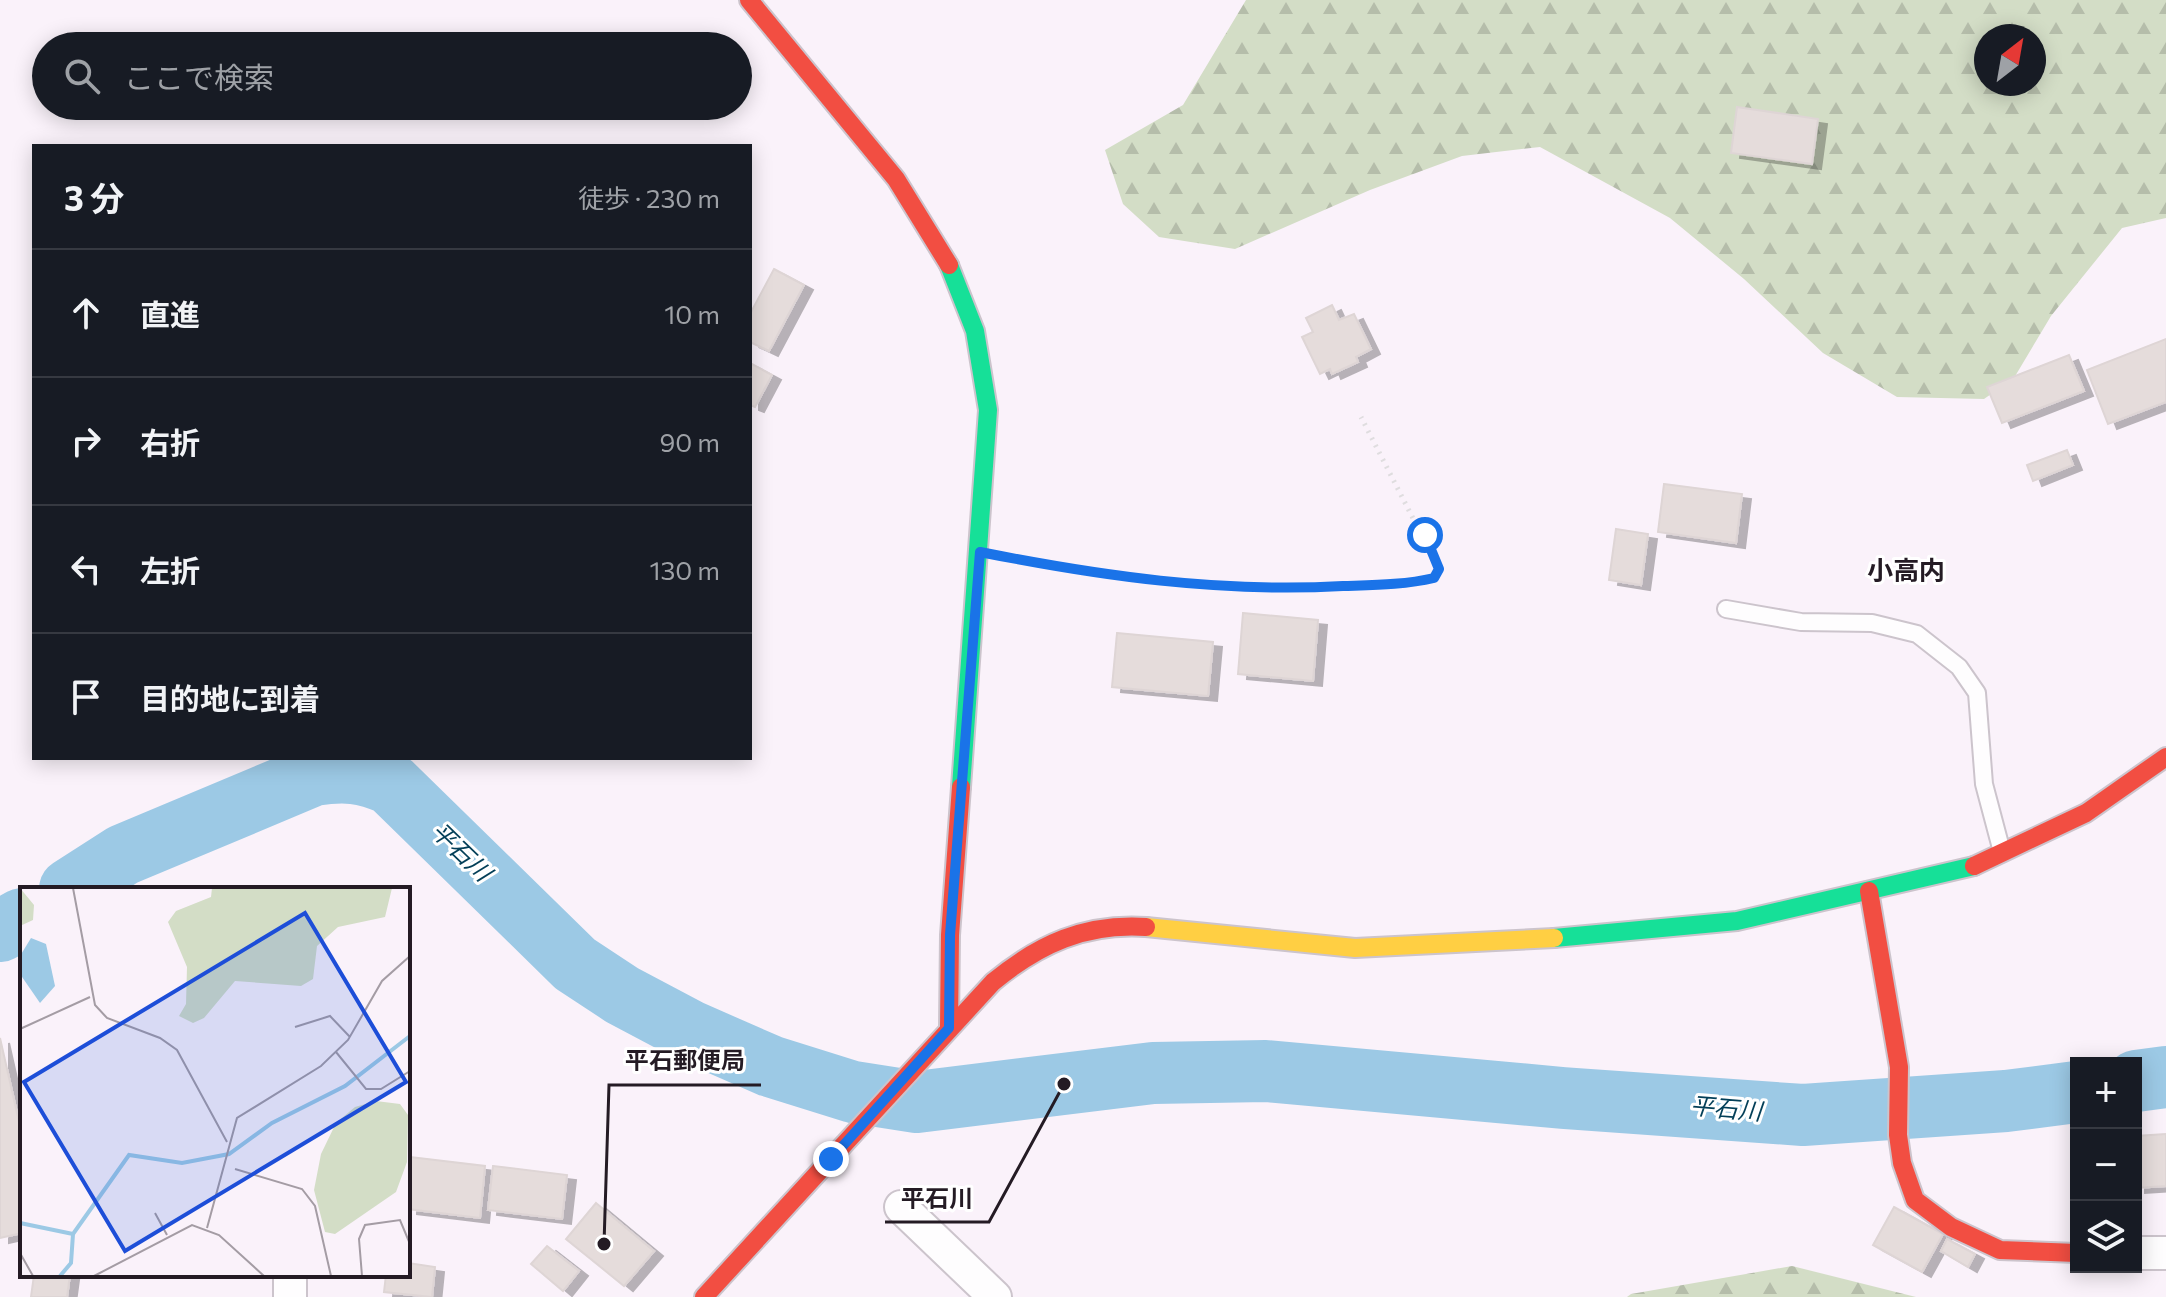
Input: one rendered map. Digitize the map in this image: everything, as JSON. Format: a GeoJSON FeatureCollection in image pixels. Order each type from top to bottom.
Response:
{"type":"FeatureCollection","features":[{"type":"Feature","properties":{"kind":"street"},"geometry":{"type":"LineString","coordinates":[[749,0],[902,184],[939,240],[964,293],[987,389],[988,444],[950,935],[949,1028]]}},
{"type":"Feature","properties":{"kind":"street"},"geometry":{"type":"LineString","coordinates":[[704,1297],[949,1028],[1003,974],[1032,953],[1083,929],[1107,925],[1355,948],[1479,943],[1737,921],[1977,865],[2086,813],[2166,757]]}},
{"type":"Feature","properties":{"kind":"street"},"geometry":{"type":"LineString","coordinates":[[1869,891],[1899,1067],[1898,1135],[1902,1163],[1915,1200],[1951,1227],[2000,1250],[2070,1253]]}},
{"type":"Feature","properties":{"kind":"street"},"geometry":{"type":"LineString","coordinates":[[901,1207],[995,1297]]}},
{"type":"Feature","properties":{"kind":"street"},"geometry":{"type":"LineString","coordinates":[[2142,1253],[2166,1253]]}},
{"type":"Feature","properties":{"kind":"lane"},"geometry":{"type":"LineString","coordinates":[[1726,609],[1801,622],[1872,623],[1917,634],[1959,667],[1977,693],[1984,784],[2002,853]]}},
{"type":"Feature","properties":{"kind":"path"},"geometry":{"type":"LineString","coordinates":[[980,552],[1093,575],[1203,587],[1320,587],[1434,578],[1439,569],[1425,535],[1361,417]]}},
{"type":"Feature","properties":{"kind":"green space"},"geometry":{"type":"Polygon","coordinates":[[[1246,0],[2166,0],[2166,218],[2122,228],[2051,316],[2014,378],[1984,399],[1897,397],[1823,353],[1744,279],[1670,218],[1540,147],[1462,156],[1370,190],[1235,249],[1159,237],[1123,204],[1105,150],[1183,105],[1246,0]]]}},
{"type":"Feature","properties":{"kind":"green space"},"geometry":{"type":"Polygon","coordinates":[[[1792,1266],[1916,1297],[1627,1297],[1631,1294],[1792,1266]]]}},
{"type":"Feature","properties":{"kind":"building"},"geometry":{"type":"Polygon","coordinates":[[[1737,107],[1818,119],[1812,164],[1731,153],[1737,107]]]}},
{"type":"Feature","properties":{"kind":"building"},"geometry":{"type":"Polygon","coordinates":[[[774,269],[804,285],[769,351],[752,343],[752,310],[774,269]]]}},
{"type":"Feature","properties":{"kind":"building"},"geometry":{"type":"Polygon","coordinates":[[[1332,305],[1339,320],[1354,314],[1371,349],[1356,357],[1358,362],[1332,374],[1330,369],[1320,374],[1302,337],[1313,332],[1306,318],[1332,305]]]}},
{"type":"Feature","properties":{"kind":"building"},"geometry":{"type":"Polygon","coordinates":[[[2166,339],[2166,402],[2108,424],[2087,370],[2166,339]]]}},
{"type":"Feature","properties":{"kind":"building"},"geometry":{"type":"Polygon","coordinates":[[[2069,355],[2084,391],[2002,423],[1987,387],[2069,355]]]}},
{"type":"Feature","properties":{"kind":"building"},"geometry":{"type":"Polygon","coordinates":[[[752,364],[772,375],[755,407],[752,406],[752,364]]]}},
{"type":"Feature","properties":{"kind":"building"},"geometry":{"type":"Polygon","coordinates":[[[2067,450],[2073,465],[2033,481],[2027,465],[2067,450]]]}},
{"type":"Feature","properties":{"kind":"building"},"geometry":{"type":"Polygon","coordinates":[[[1664,484],[1742,494],[1736,543],[1658,532],[1664,484]]]}},
{"type":"Feature","properties":{"kind":"building"},"geometry":{"type":"Polygon","coordinates":[[[1616,529],[1648,534],[1641,585],[1609,580],[1616,529]]]}},
{"type":"Feature","properties":{"kind":"building"},"geometry":{"type":"Polygon","coordinates":[[[1243,613],[1318,620],[1313,681],[1238,674],[1243,613]]]}},
{"type":"Feature","properties":{"kind":"building"},"geometry":{"type":"Polygon","coordinates":[[[1117,633],[1213,642],[1208,696],[1112,687],[1117,633]]]}},
{"type":"Feature","properties":{"kind":"building"},"geometry":{"type":"Polygon","coordinates":[[[0,1038],[20,1126],[20,1233],[0,1238],[0,1038]]]}},
{"type":"Feature","properties":{"kind":"building"},"geometry":{"type":"Polygon","coordinates":[[[2166,1134],[2166,1186],[2142,1188],[2142,1136],[2166,1134]]]}},
{"type":"Feature","properties":{"kind":"building"},"geometry":{"type":"Polygon","coordinates":[[[410,1157],[485,1166],[480,1218],[410,1209],[410,1157]]]}},
{"type":"Feature","properties":{"kind":"building"},"geometry":{"type":"Polygon","coordinates":[[[493,1166],[567,1175],[562,1219],[488,1210],[493,1166]]]}},
{"type":"Feature","properties":{"kind":"building"},"geometry":{"type":"Polygon","coordinates":[[[596,1203],[654,1251],[624,1286],[566,1239],[596,1203]]]}},
{"type":"Feature","properties":{"kind":"building"},"geometry":{"type":"Polygon","coordinates":[[[1894,1207],[1943,1234],[1922,1272],[1873,1245],[1894,1207]]]}},
{"type":"Feature","properties":{"kind":"building"},"geometry":{"type":"Polygon","coordinates":[[[1947,1239],[1975,1254],[1968,1267],[1941,1251],[1947,1239]]]}},
{"type":"Feature","properties":{"kind":"building"},"geometry":{"type":"Polygon","coordinates":[[[547,1246],[579,1271],[563,1291],[531,1264],[547,1246]]]}},
{"type":"Feature","properties":{"kind":"building"},"geometry":{"type":"Polygon","coordinates":[[[410,1263],[435,1267],[432,1297],[384,1292],[386,1277],[410,1277],[410,1263]]]}},
{"type":"Feature","properties":{"kind":"building"},"geometry":{"type":"Polygon","coordinates":[[[34,1277],[70,1277],[67,1297],[31,1297],[34,1277]]]}},
{"type":"Feature","properties":{"kind":"waterway","name":"平石川"},"geometry":{"type":"LineString","coordinates":[[73,887],[123,855],[314,775],[354,773],[391,784],[575,964],[622,995],[690,1031],[770,1066],[853,1092],[917,1102],[1153,1073],[1266,1071],[1563,1098],[1803,1115],[2006,1101],[2070,1093]]}},
{"type":"Feature","properties":{"kind":"waterway","name":"平石川"},"geometry":{"type":"LineString","coordinates":[[0,931],[20,920]]}},
{"type":"Feature","properties":{"kind":"waterway","name":"平石川"},"geometry":{"type":"LineString","coordinates":[[2142,1080],[2166,1077]]}},
{"type":"Feature","properties":{"kind":"traffic: fast"},"geometry":{"type":"LineString","coordinates":[[949,265],[975,331],[988,410],[961,787]]}},
{"type":"Feature","properties":{"kind":"traffic: fast"},"geometry":{"type":"LineString","coordinates":[[1554,938],[1737,921],[1974,866]]}},
{"type":"Feature","properties":{"kind":"traffic: slow"},"geometry":{"type":"LineString","coordinates":[[1146,927],[1355,948],[1554,938]]}},
{"type":"Feature","properties":{"kind":"traffic: jam"},"geometry":{"type":"LineString","coordinates":[[749,0],[896,179],[949,265]]}},
{"type":"Feature","properties":{"kind":"traffic: jam"},"geometry":{"type":"LineString","coordinates":[[1974,866],[2086,813],[2166,757]]}},
{"type":"Feature","properties":{"kind":"traffic: jam"},"geometry":{"type":"LineString","coordinates":[[949,1028],[950,935],[961,787]]}},
{"type":"Feature","properties":{"kind":"traffic: jam"},"geometry":{"type":"LineString","coordinates":[[1869,891],[1899,1067],[1898,1135],[1902,1163],[1915,1200],[1951,1227],[2000,1250],[2070,1253]]}},
{"type":"Feature","properties":{"kind":"traffic: jam"},"geometry":{"type":"LineString","coordinates":[[704,1297],[993,982],[1028,957],[1064,939],[1103,929],[1146,927]]}},
{"type":"Feature","properties":{"kind":"place","name":"平石川"},"geometry":{"type":"Point","coordinates":[1064,1084]}},
{"type":"Feature","properties":{"kind":"place","name":"平石郵便局"},"geometry":{"type":"Point","coordinates":[604,1244]}},
{"type":"Feature","properties":{"kind":"district","name":"小高内"},"geometry":{"type":"Point","coordinates":[1906,571]}},
{"type":"Feature","properties":{"kind":"route"},"geometry":{"type":"LineString","coordinates":[[831,1159],[949,1028],[950,935],[980,552],[1093,575],[1203,587],[1320,587],[1416,582],[1434,578],[1439,569],[1425,535]]}}]}
